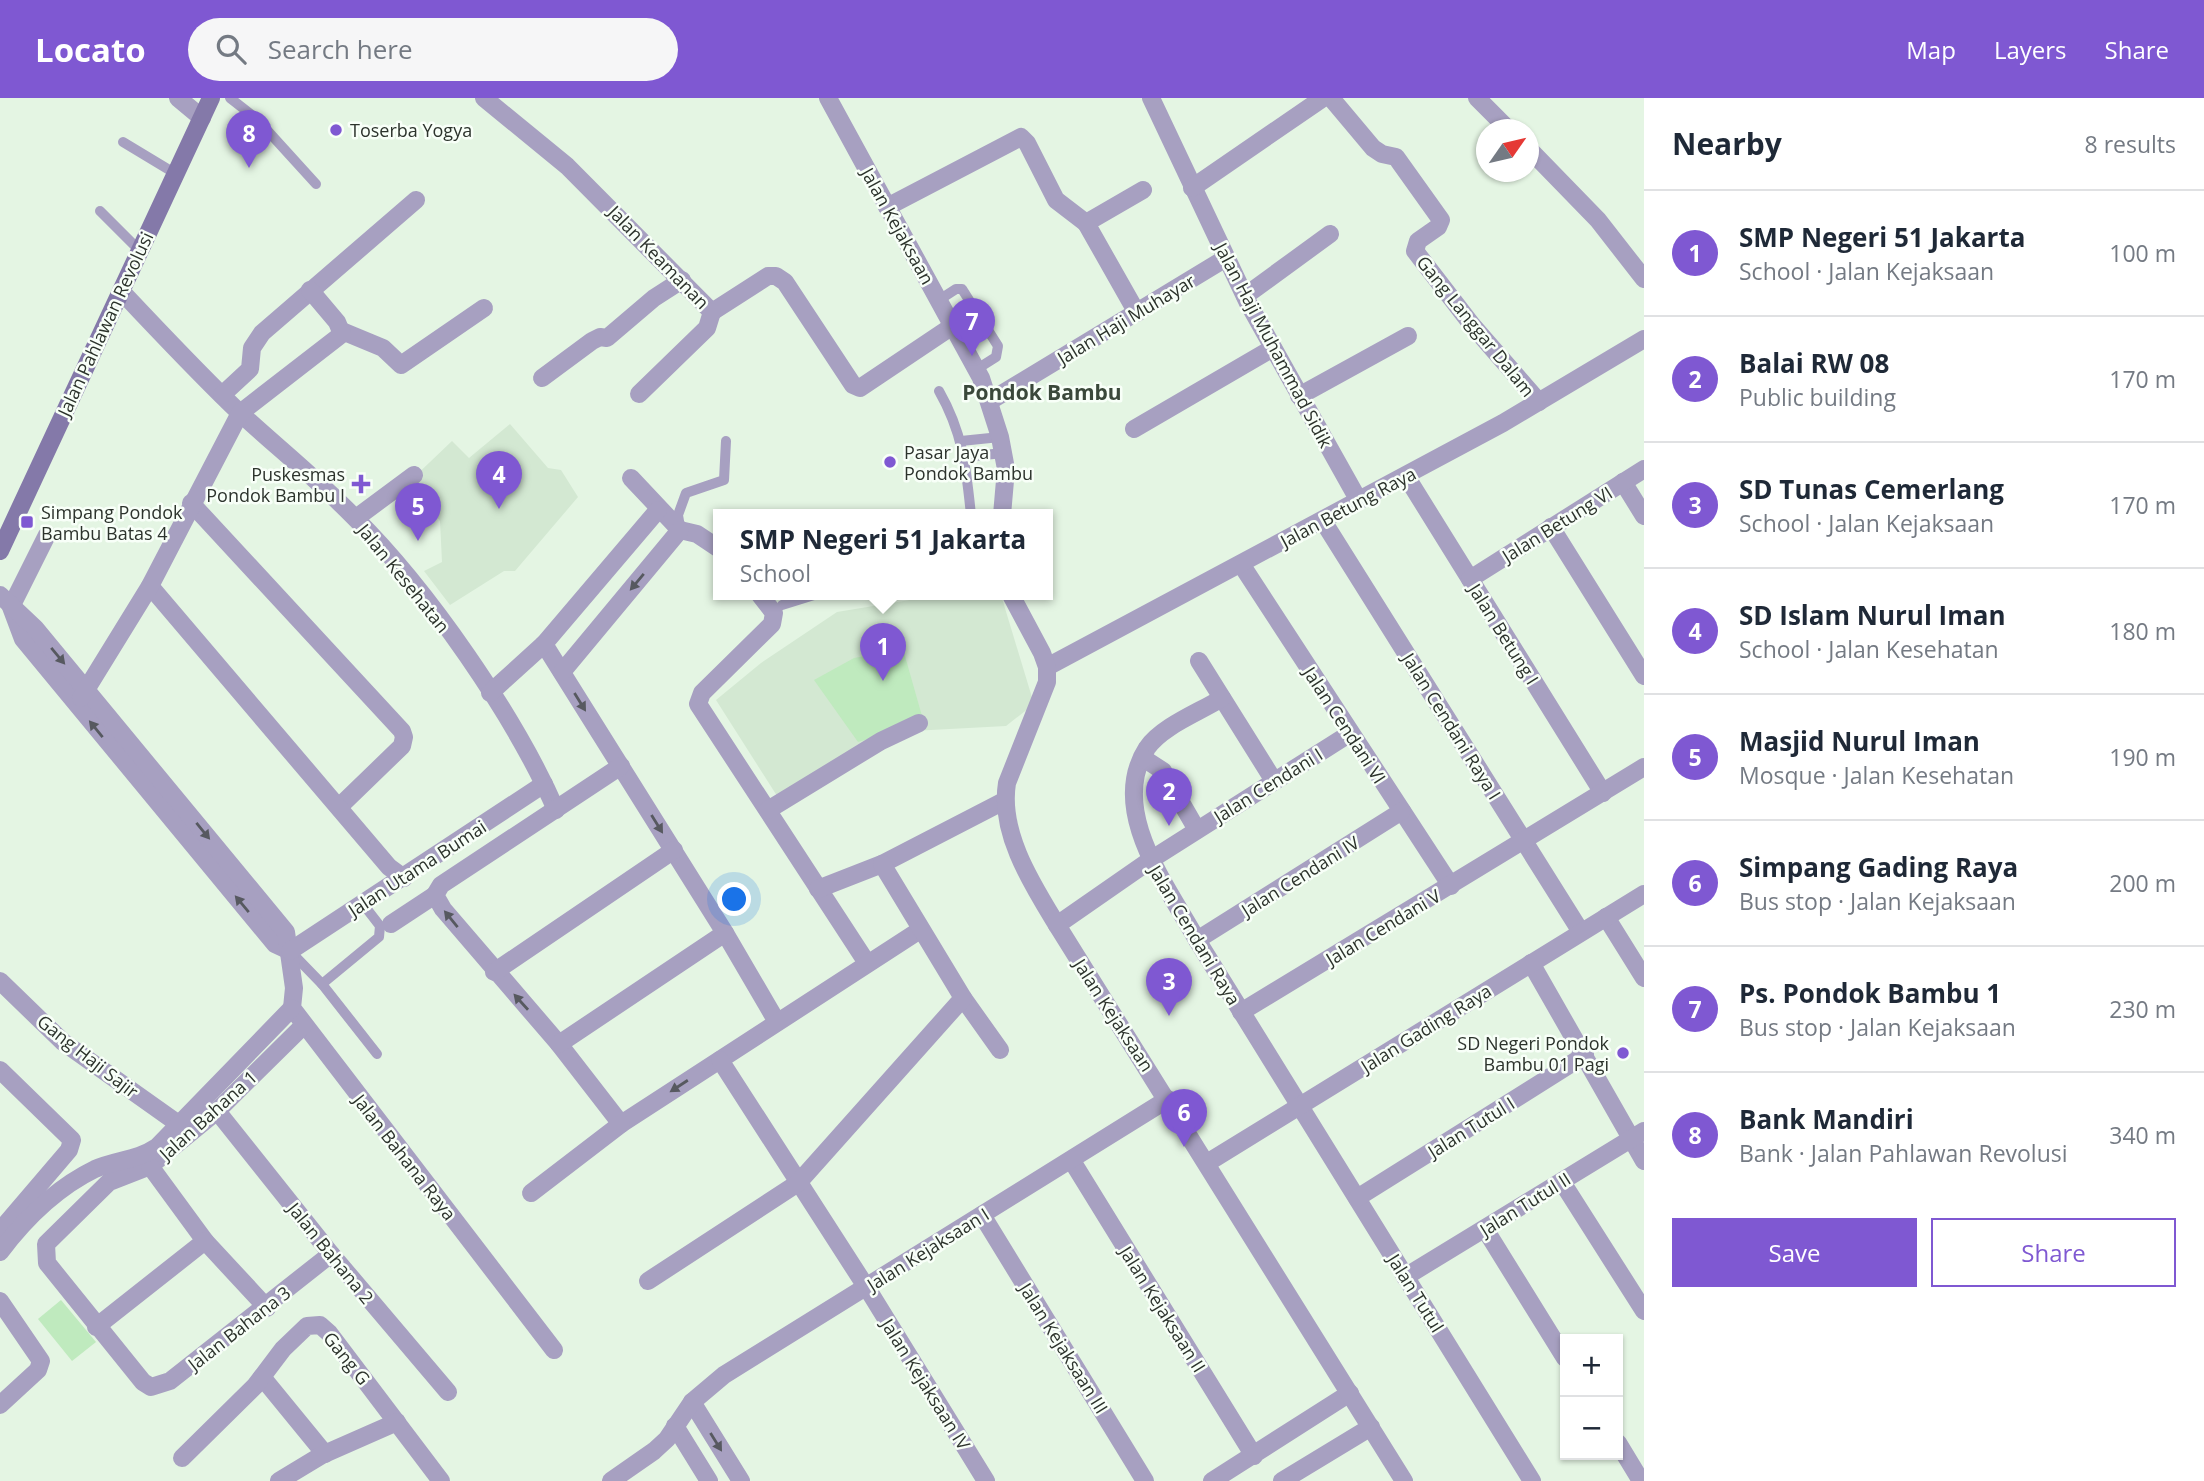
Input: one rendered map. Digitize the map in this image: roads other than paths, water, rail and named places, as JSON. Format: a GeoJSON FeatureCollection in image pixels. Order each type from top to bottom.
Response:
{"type":"FeatureCollection","features":[{"type":"Feature","properties":{"kind":"main road","name":"Jalan Pahlawan Revolusi"},"geometry":{"type":"LineString","coordinates":[[0,551],[211,98]]}},
{"type":"Feature","properties":{"kind":"street"},"geometry":{"type":"LineString","coordinates":[[178,98],[202,118]]}},
{"type":"Feature","properties":{"kind":"street","name":"Jalan Keamanan"},"geometry":{"type":"LineString","coordinates":[[484,98],[567,166],[712,312],[768,276],[776,276],[785,282],[853,385],[860,388],[954,325]]}},
{"type":"Feature","properties":{"kind":"street","name":"Jalan Kejaksaan"},"geometry":{"type":"LineString","coordinates":[[828,98],[977,369],[990,401],[1002,445],[1006,469],[1003,509]]}},
{"type":"Feature","properties":{"kind":"street","name":"Jalan Haji Muhammad Sidik"},"geometry":{"type":"LineString","coordinates":[[1151,98],[1245,296],[1359,501]]}},
{"type":"Feature","properties":{"kind":"street"},"geometry":{"type":"LineString","coordinates":[[1192,188],[1323,98]]}},
{"type":"Feature","properties":{"kind":"street","name":"Gang Langgar Dalam"},"geometry":{"type":"LineString","coordinates":[[1331,98],[1373,148],[1382,154],[1396,157],[1441,219],[1438,227],[1418,241],[1415,251],[1472,325],[1539,402]]}},
{"type":"Feature","properties":{"kind":"street"},"geometry":{"type":"LineString","coordinates":[[1477,98],[1498,119]]}},
{"type":"Feature","properties":{"kind":"street"},"geometry":{"type":"LineString","coordinates":[[887,207],[1021,137],[1027,143],[1056,200],[1086,223],[1137,313]]}},
{"type":"Feature","properties":{"kind":"street"},"geometry":{"type":"LineString","coordinates":[[1539,159],[1598,220],[1644,279]]}},
{"type":"Feature","properties":{"kind":"street"},"geometry":{"type":"LineString","coordinates":[[1086,223],[1143,190]]}},
{"type":"Feature","properties":{"kind":"street"},"geometry":{"type":"LineString","coordinates":[[222,395],[250,369],[255,340],[416,200]]}},
{"type":"Feature","properties":{"kind":"street"},"geometry":{"type":"LineString","coordinates":[[1245,296],[1330,234]]}},
{"type":"Feature","properties":{"kind":"street","name":"Jalan Haji Muhayar"},"geometry":{"type":"LineString","coordinates":[[990,401],[1226,258]]}},
{"type":"Feature","properties":{"kind":"street"},"geometry":{"type":"LineString","coordinates":[[542,378],[592,341],[600,337],[607,338],[654,298],[682,280]]}},
{"type":"Feature","properties":{"kind":"street"},"geometry":{"type":"LineString","coordinates":[[310,290],[342,331],[383,348],[401,365],[484,308]]}},
{"type":"Feature","properties":{"kind":"street","name":"Jalan Kesehatan"},"geometry":{"type":"LineString","coordinates":[[121,291],[240,413],[356,518],[430,606],[490,693],[544,784],[556,810]]}},
{"type":"Feature","properties":{"kind":"street"},"geometry":{"type":"LineString","coordinates":[[639,394],[706,328],[712,312]]}},
{"type":"Feature","properties":{"kind":"street"},"geometry":{"type":"LineString","coordinates":[[81,697],[150,586],[240,413],[334,342],[342,331]]}},
{"type":"Feature","properties":{"kind":"street"},"geometry":{"type":"LineString","coordinates":[[1299,396],[1408,336]]}},
{"type":"Feature","properties":{"kind":"street","name":"Jalan Betung Raya"},"geometry":{"type":"LineString","coordinates":[[1047,667],[1406,476],[1539,402],[1644,339]]}},
{"type":"Feature","properties":{"kind":"street"},"geometry":{"type":"LineString","coordinates":[[1134,429],[1273,348]]}},
{"type":"Feature","properties":{"kind":"street","name":"Jalan Betung VI"},"geometry":{"type":"LineString","coordinates":[[1469,579],[1644,469]]}},
{"type":"Feature","properties":{"kind":"street"},"geometry":{"type":"LineString","coordinates":[[356,518],[414,475]]}},
{"type":"Feature","properties":{"kind":"street","name":"Jalan Betung I"},"geometry":{"type":"LineString","coordinates":[[1406,476],[1603,793]]}},
{"type":"Feature","properties":{"kind":"street"},"geometry":{"type":"LineString","coordinates":[[631,478],[658,510],[680,530],[697,534],[713,544]]}},
{"type":"Feature","properties":{"kind":"street"},"geometry":{"type":"LineString","coordinates":[[1623,482],[1644,516]]}},
{"type":"Feature","properties":{"kind":"street"},"geometry":{"type":"LineString","coordinates":[[191,503],[402,731],[402,746],[340,807]]}},
{"type":"Feature","properties":{"kind":"street"},"geometry":{"type":"LineString","coordinates":[[490,693],[544,644],[658,510]]}},
{"type":"Feature","properties":{"kind":"street","name":"Jalan Cendani Raya I"},"geometry":{"type":"LineString","coordinates":[[1323,521],[1581,932]]}},
{"type":"Feature","properties":{"kind":"street"},"geometry":{"type":"LineString","coordinates":[[1551,527],[1644,676]]}},
{"type":"Feature","properties":{"kind":"street"},"geometry":{"type":"LineString","coordinates":[[562,672],[680,530]]}},
{"type":"Feature","properties":{"kind":"street"},"geometry":{"type":"LineString","coordinates":[[0,1252],[44,1203],[62,1191],[97,1168],[149,1153],[180,1125],[292,1008],[294,988],[286,932],[158,790],[81,697],[35,628],[5,601],[47,535]]}},
{"type":"Feature","properties":{"kind":"street","name":"Jalan Cendani VI"},"geometry":{"type":"LineString","coordinates":[[1241,564],[1349,734],[1451,886]]}},
{"type":"Feature","properties":{"kind":"street"},"geometry":{"type":"LineString","coordinates":[[150,586],[389,867],[404,878]]}},
{"type":"Feature","properties":{"kind":"street"},"geometry":{"type":"LineString","coordinates":[[764,600],[774,613],[772,624],[702,693],[698,704],[867,963]]}},
{"type":"Feature","properties":{"kind":"street"},"geometry":{"type":"LineString","coordinates":[[818,889],[882,864],[1004,801],[1007,783],[1047,681],[1047,667],[1014,600]]}},
{"type":"Feature","properties":{"kind":"street"},"geometry":{"type":"LineString","coordinates":[[544,644],[674,850],[777,1022]]}},
{"type":"Feature","properties":{"kind":"street"},"geometry":{"type":"LineString","coordinates":[[1199,661],[1274,781]]}},
{"type":"Feature","properties":{"kind":"street"},"geometry":{"type":"LineString","coordinates":[[1152,859],[1136,820],[1138,769],[1148,747],[1166,732],[1222,698]]}},
{"type":"Feature","properties":{"kind":"street"},"geometry":{"type":"LineString","coordinates":[[768,810],[881,741],[919,723]]}},
{"type":"Feature","properties":{"kind":"street","name":"Jalan Cendani I"},"geometry":{"type":"LineString","coordinates":[[1152,859],[1349,734]]}},
{"type":"Feature","properties":{"kind":"street"},"geometry":{"type":"LineString","coordinates":[[1143,758],[1163,772],[1197,830]]}},
{"type":"Feature","properties":{"kind":"street"},"geometry":{"type":"LineString","coordinates":[[391,924],[435,895],[441,885],[621,766]]}},
{"type":"Feature","properties":{"kind":"street","name":"Jalan Cendani V"},"geometry":{"type":"LineString","coordinates":[[1241,1012],[1644,767]]}},
{"type":"Feature","properties":{"kind":"street","name":"Jalan Utama Bumai"},"geometry":{"type":"LineString","coordinates":[[289,951],[544,784]]}},
{"type":"Feature","properties":{"kind":"street","name":"Jalan Kejaksaan"},"geometry":{"type":"LineString","coordinates":[[1004,801],[1020,857],[1057,925],[1405,1481]]}},
{"type":"Feature","properties":{"kind":"street","name":"Jalan Cendani IV"},"geometry":{"type":"LineString","coordinates":[[1197,940],[1402,811]]}},
{"type":"Feature","properties":{"kind":"street"},"geometry":{"type":"LineString","coordinates":[[494,972],[674,850]]}},
{"type":"Feature","properties":{"kind":"street","name":"Jalan Cendani Raya"},"geometry":{"type":"LineString","coordinates":[[1057,925],[1152,859],[1197,940],[1300,1106]]}},
{"type":"Feature","properties":{"kind":"street"},"geometry":{"type":"LineString","coordinates":[[882,864],[963,999],[1000,1050]]}},
{"type":"Feature","properties":{"kind":"street","name":"Jalan Gading Raya"},"geometry":{"type":"LineString","coordinates":[[1207,1163],[1644,894]]}},
{"type":"Feature","properties":{"kind":"street"},"geometry":{"type":"LineString","coordinates":[[435,895],[494,972],[559,1044],[621,1124]]}},
{"type":"Feature","properties":{"kind":"street"},"geometry":{"type":"LineString","coordinates":[[1606,917],[1644,978]]}},
{"type":"Feature","properties":{"kind":"street"},"geometry":{"type":"LineString","coordinates":[[531,1193],[621,1124],[920,930]]}},
{"type":"Feature","properties":{"kind":"street"},"geometry":{"type":"LineString","coordinates":[[559,1044],[725,933]]}},
{"type":"Feature","properties":{"kind":"street"},"geometry":{"type":"LineString","coordinates":[[1531,963],[1585,1055],[1637,1135],[1644,1161]]}},
{"type":"Feature","properties":{"kind":"street","name":"Gang Haji Sajir"},"geometry":{"type":"LineString","coordinates":[[0,981],[63,1042],[180,1125]]}},
{"type":"Feature","properties":{"kind":"street"},"geometry":{"type":"LineString","coordinates":[[648,1281],[798,1183],[963,999]]}},
{"type":"Feature","properties":{"kind":"street","name":"Jalan Bahana Raya"},"geometry":{"type":"LineString","coordinates":[[292,1008],[554,1350]]}},
{"type":"Feature","properties":{"kind":"street","name":"Jalan Bahana 1"},"geometry":{"type":"LineString","coordinates":[[143,1382],[47,1263],[46,1244],[109,1182],[149,1167],[217,1111],[304,1025]]}},
{"type":"Feature","properties":{"kind":"street","name":"Jalan Tutul I"},"geometry":{"type":"LineString","coordinates":[[1357,1198],[1585,1055]]}},
{"type":"Feature","properties":{"kind":"street","name":"Jalan Kejaksaan IV"},"geometry":{"type":"LineString","coordinates":[[720,1060],[866,1287],[986,1481]]}},
{"type":"Feature","properties":{"kind":"street"},"geometry":{"type":"LineString","coordinates":[[0,1070],[72,1140],[69,1150],[0,1231]]}},
{"type":"Feature","properties":{"kind":"street","name":"Jalan Kejaksaan I"},"geometry":{"type":"LineString","coordinates":[[611,1481],[654,1451],[692,1402],[724,1375],[1168,1099]]}},
{"type":"Feature","properties":{"kind":"street","name":"Jalan Tutul"},"geometry":{"type":"LineString","coordinates":[[1300,1106],[1532,1481]]}},
{"type":"Feature","properties":{"kind":"street","name":"Jalan Bahana 2"},"geometry":{"type":"LineString","coordinates":[[217,1111],[331,1254],[448,1392]]}},
{"type":"Feature","properties":{"kind":"street","name":"Jalan Tutul II"},"geometry":{"type":"LineString","coordinates":[[1405,1277],[1637,1135]]}},
{"type":"Feature","properties":{"kind":"street","name":"Jalan Kejaksaan II"},"geometry":{"type":"LineString","coordinates":[[1072,1161],[1254,1456]]}},
{"type":"Feature","properties":{"kind":"street"},"geometry":{"type":"LineString","coordinates":[[149,1167],[205,1241],[267,1308]]}},
{"type":"Feature","properties":{"kind":"street"},"geometry":{"type":"LineString","coordinates":[[1562,1182],[1644,1311]]}},
{"type":"Feature","properties":{"kind":"street","name":"Jalan Kejaksaan III"},"geometry":{"type":"LineString","coordinates":[[982,1215],[1145,1481]]}},
{"type":"Feature","properties":{"kind":"street"},"geometry":{"type":"LineString","coordinates":[[1485,1228],[1560,1350]]}},
{"type":"Feature","properties":{"kind":"street"},"geometry":{"type":"LineString","coordinates":[[96,1327],[205,1241]]}},
{"type":"Feature","properties":{"kind":"street","name":"Jalan Bahana 3"},"geometry":{"type":"LineString","coordinates":[[143,1382],[151,1387],[160,1387],[170,1381],[267,1308],[331,1254]]}},
{"type":"Feature","properties":{"kind":"street"},"geometry":{"type":"LineString","coordinates":[[0,1301],[41,1361],[38,1370],[0,1405]]}},
{"type":"Feature","properties":{"kind":"street","name":"Gang G"},"geometry":{"type":"LineString","coordinates":[[181,1458],[262,1377],[307,1326],[320,1325],[441,1481]]}},
{"type":"Feature","properties":{"kind":"street"},"geometry":{"type":"LineString","coordinates":[[262,1377],[325,1454]]}},
{"type":"Feature","properties":{"kind":"street"},"geometry":{"type":"LineString","coordinates":[[1212,1481],[1350,1393]]}},
{"type":"Feature","properties":{"kind":"street"},"geometry":{"type":"LineString","coordinates":[[692,1402],[741,1481]]}},
{"type":"Feature","properties":{"kind":"street"},"geometry":{"type":"LineString","coordinates":[[279,1481],[325,1454],[397,1422]]}},
{"type":"Feature","properties":{"kind":"street"},"geometry":{"type":"LineString","coordinates":[[675,1426],[709,1481]]}},
{"type":"Feature","properties":{"kind":"street"},"geometry":{"type":"LineString","coordinates":[[1283,1481],[1371,1427]]}},
{"type":"Feature","properties":{"kind":"street"},"geometry":{"type":"LineString","coordinates":[[1623,1451],[1641,1481]]}},
{"type":"Feature","properties":{"kind":"lane"},"geometry":{"type":"LineString","coordinates":[[230,98],[257,119],[316,184]]}},
{"type":"Feature","properties":{"kind":"lane"},"geometry":{"type":"LineString","coordinates":[[123,142],[176,174]]}},
{"type":"Feature","properties":{"kind":"lane"},"geometry":{"type":"LineString","coordinates":[[100,211],[140,251]]}},
{"type":"Feature","properties":{"kind":"lane"},"geometry":{"type":"LineString","coordinates":[[939,300],[956,289],[962,289],[998,346],[996,357],[977,369]]}},
{"type":"Feature","properties":{"kind":"lane"},"geometry":{"type":"LineString","coordinates":[[939,391],[955,419],[961,441],[970,509]]}},
{"type":"Feature","properties":{"kind":"lane"},"geometry":{"type":"LineString","coordinates":[[680,530],[678,515],[686,493],[724,480],[727,473],[726,441]]}},
{"type":"Feature","properties":{"kind":"lane"},"geometry":{"type":"LineString","coordinates":[[961,441],[1002,445]]}},
{"type":"Feature","properties":{"kind":"lane"},"geometry":{"type":"LineString","coordinates":[[965,457],[1002,445]]}},
{"type":"Feature","properties":{"kind":"lane"},"geometry":{"type":"LineString","coordinates":[[782,605],[798,600]]}},
{"type":"Feature","properties":{"kind":"lane"},"geometry":{"type":"LineString","coordinates":[[322,984],[379,937],[380,926],[363,904]]}},
{"type":"Feature","properties":{"kind":"lane"},"geometry":{"type":"LineString","coordinates":[[289,951],[322,984],[377,1054]]}},
{"type":"Feature","properties":{"kind":"place","name":"Toserba Yogya"},"geometry":{"type":"Point","coordinates":[336,130]}},
{"type":"Feature","properties":{"kind":"place","name":"Bank Mandiri"},"geometry":{"type":"Point","coordinates":[249,168]}},
{"type":"Feature","properties":{"kind":"place","name":"Ps. Pondok Bambu 1"},"geometry":{"type":"Point","coordinates":[972,356]}},
{"type":"Feature","properties":{"kind":"place","name":"Pasar Jaya Pondok Bambu"},"geometry":{"type":"Point","coordinates":[890,462]}},
{"type":"Feature","properties":{"kind":"place","name":"Puskesmas Pondok Bambu I"},"geometry":{"type":"Point","coordinates":[361,484]}},
{"type":"Feature","properties":{"kind":"place","name":"SD Islam Nurul Iman"},"geometry":{"type":"Point","coordinates":[499,509]}},
{"type":"Feature","properties":{"kind":"place","name":"Simpang Pondok Bambu Batas 4"},"geometry":{"type":"Point","coordinates":[27,522]}},
{"type":"Feature","properties":{"kind":"place","name":"Masjid Nurul Iman"},"geometry":{"type":"Point","coordinates":[418,541]}},
{"type":"Feature","properties":{"kind":"place","name":"SMP Negeri 51 Jakarta"},"geometry":{"type":"Point","coordinates":[883,681]}},
{"type":"Feature","properties":{"kind":"place","name":"Balai RW 08"},"geometry":{"type":"Point","coordinates":[1169,826]}},
{"type":"Feature","properties":{"kind":"place","name":"SD Tunas Cemerlang"},"geometry":{"type":"Point","coordinates":[1169,1016]}},
{"type":"Feature","properties":{"kind":"place","name":"SD Negeri Pondok Bambu 01 Pagi"},"geometry":{"type":"Point","coordinates":[1623,1053]}},
{"type":"Feature","properties":{"kind":"place","name":"Simpang Gading Raya"},"geometry":{"type":"Point","coordinates":[1184,1147]}},
{"type":"Feature","properties":{"kind":"district","name":"Pondok Bambu"},"geometry":{"type":"Point","coordinates":[1042,392]}}]}
